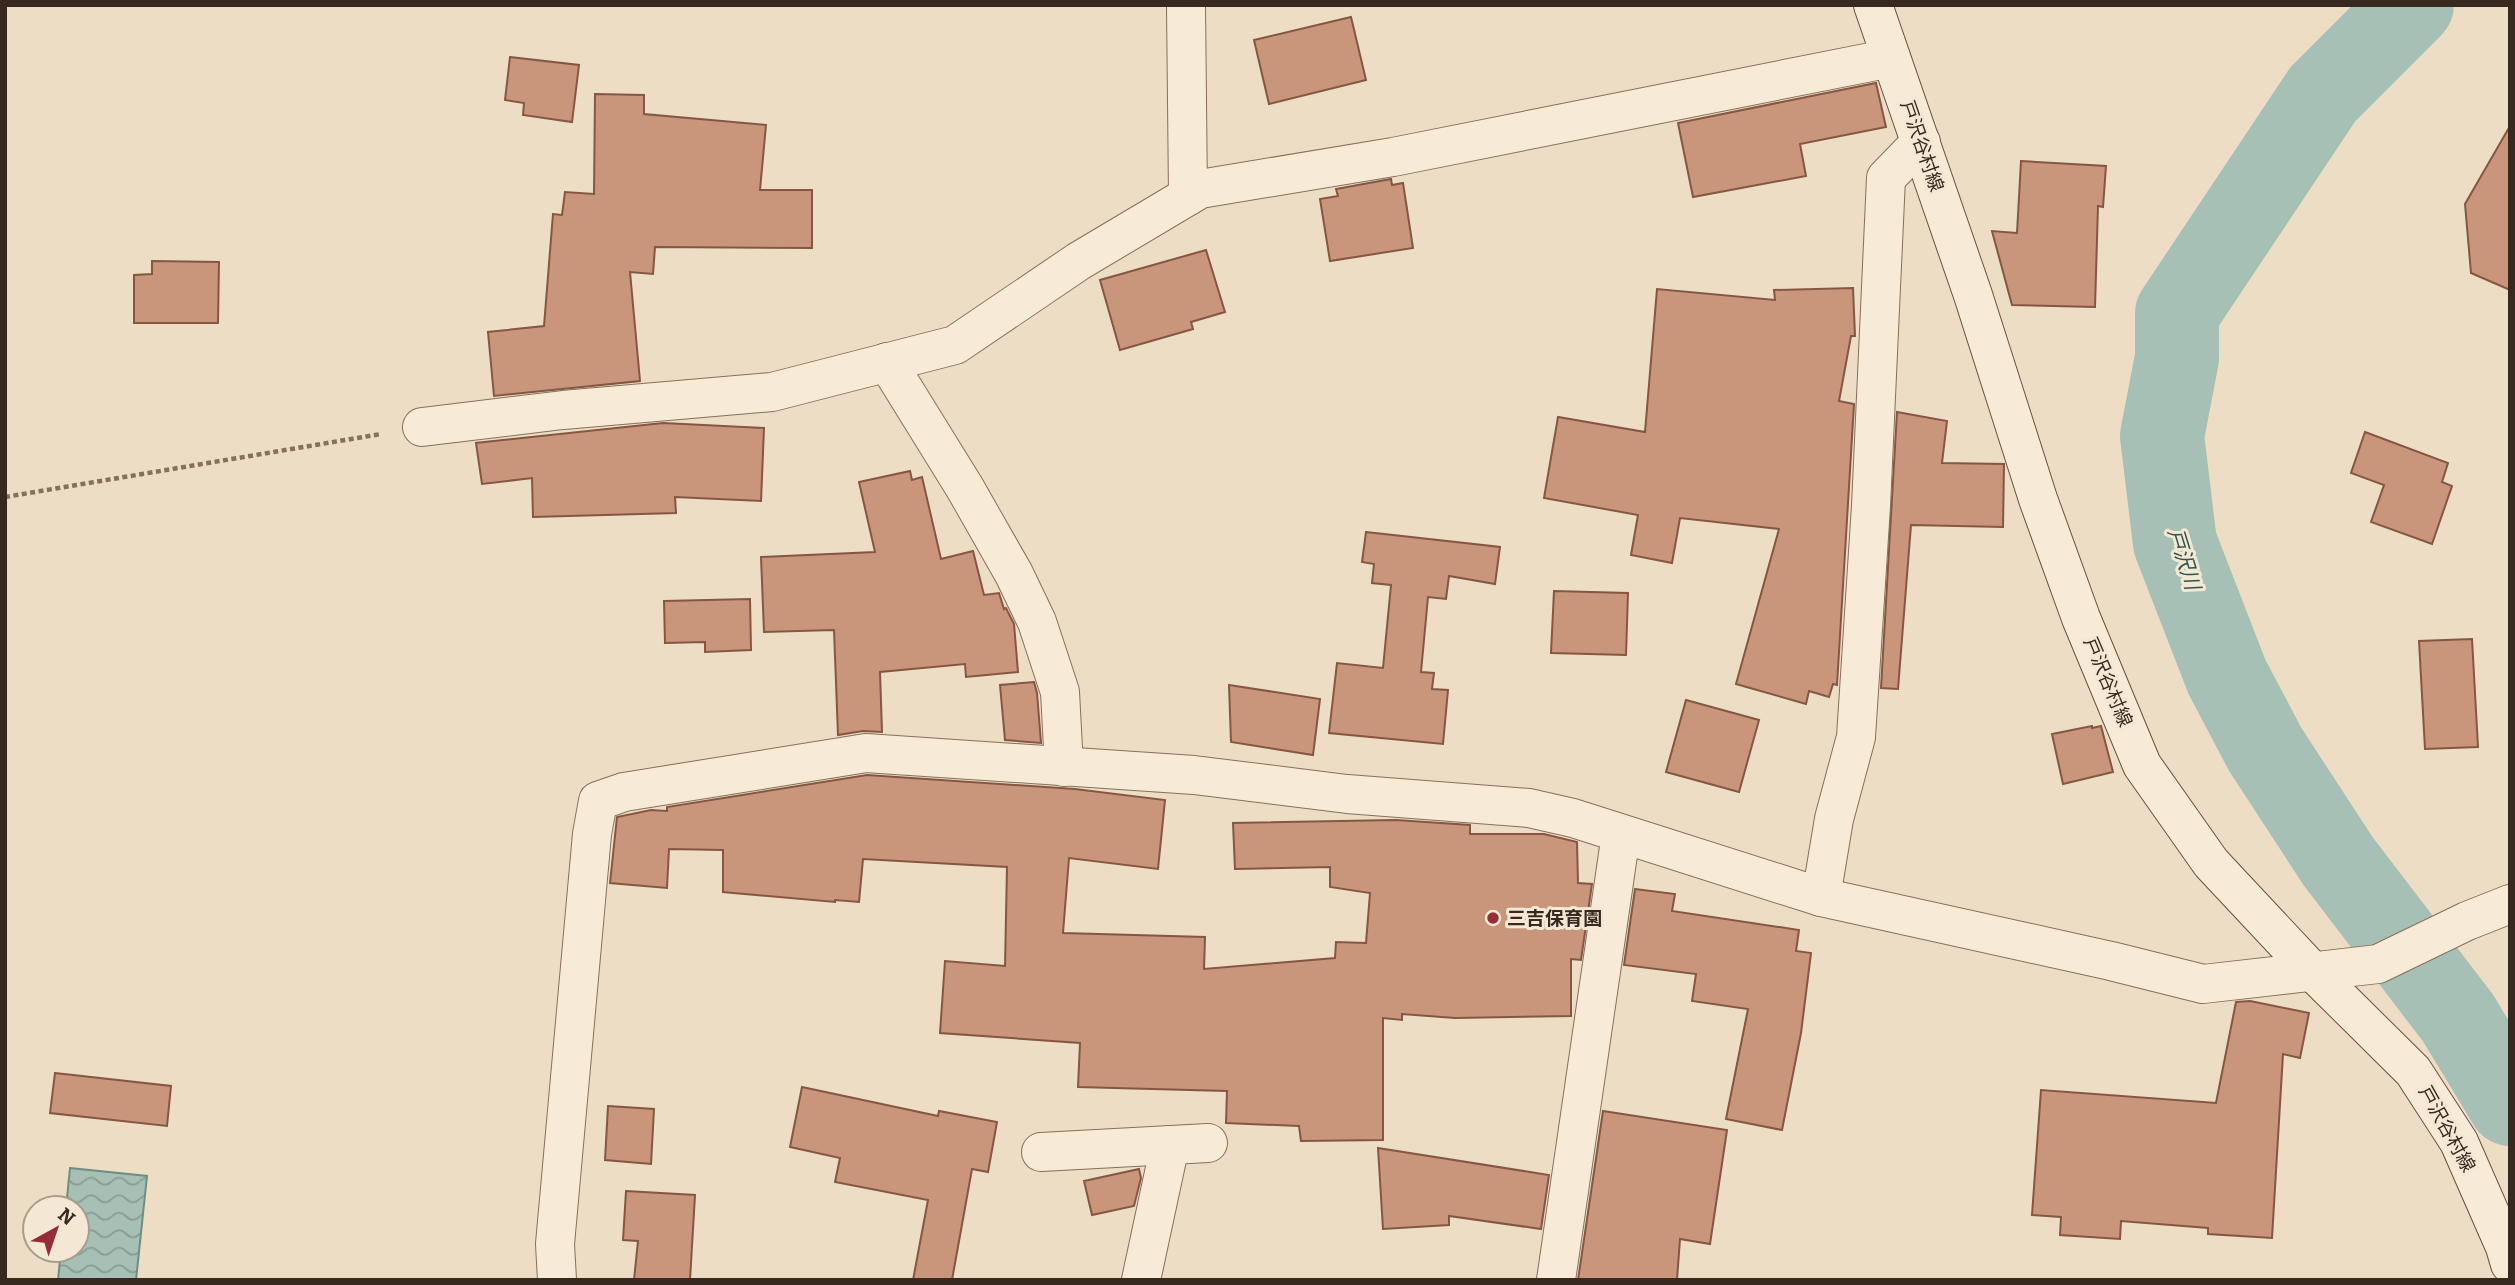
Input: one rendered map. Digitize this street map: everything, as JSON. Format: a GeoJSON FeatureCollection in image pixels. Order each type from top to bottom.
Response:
{"type":"FeatureCollection","features":[{"type":"Feature","properties":{"kind":"street"},"geometry":{"type":"LineString","coordinates":[[1186,5],[1188,196]]}},
{"type":"Feature","properties":{"kind":"street","name":"戸沢谷村線"},"geometry":{"type":"LineString","coordinates":[[1873,5],[1973,295],[2042,511],[2081,618],[2143,765],[2211,863],[2312,972],[2413,1071],[2459,1142],[2510,1264]]}},
{"type":"Feature","properties":{"kind":"street"},"geometry":{"type":"LineString","coordinates":[[422,427],[772,392],[955,345],[1079,261],[1200,190],[1393,157],[1891,58]]}},
{"type":"Feature","properties":{"kind":"street"},"geometry":{"type":"LineString","coordinates":[[1821,897],[1834,819],[1856,737],[1871,506],[1886,178],[1921,142]]}},
{"type":"Feature","properties":{"kind":"street"},"geometry":{"type":"LineString","coordinates":[[887,362],[965,488],[1014,574],[1037,622],[1060,692],[1064,766]]}},
{"type":"Feature","properties":{"kind":"street"},"geometry":{"type":"LineString","coordinates":[[557,1280],[555,1244],[592,834],[598,801],[624,792],[866,753],[1194,775],[1347,794],[1529,808],[1573,818],[1821,897],[2203,984],[2378,964],[2467,920],[2510,904]]}},
{"type":"Feature","properties":{"kind":"street"},"geometry":{"type":"LineString","coordinates":[[1556,1280],[1621,834]]}},
{"type":"Feature","properties":{"kind":"street"},"geometry":{"type":"LineString","coordinates":[[1041,1152],[1209,1143]]}},
{"type":"Feature","properties":{"kind":"street"},"geometry":{"type":"LineString","coordinates":[[1141,1280],[1170,1145]]}},
{"type":"Feature","properties":{"kind":"path"},"geometry":{"type":"LineString","coordinates":[[5,497],[422,427]]}},
{"type":"Feature","properties":{"kind":"water"},"geometry":{"type":"Polygon","coordinates":[[[70,1168],[147,1176],[136,1280],[58,1280],[60,1264],[91,1264],[91,1194],[67,1194],[70,1168]]]}},
{"type":"Feature","properties":{"kind":"building"},"geometry":{"type":"Polygon","coordinates":[[[1351,17],[1366,80],[1269,104],[1254,40],[1351,17]]]}},
{"type":"Feature","properties":{"kind":"building"},"geometry":{"type":"Polygon","coordinates":[[[510,57],[579,65],[572,122],[523,115],[524,103],[505,100],[510,57]]]}},
{"type":"Feature","properties":{"kind":"building"},"geometry":{"type":"Polygon","coordinates":[[[1876,83],[1886,127],[1800,144],[1806,176],[1693,197],[1678,123],[1876,83]]]}},
{"type":"Feature","properties":{"kind":"building"},"geometry":{"type":"Polygon","coordinates":[[[595,94],[644,95],[644,114],[766,125],[760,190],[812,190],[812,248],[655,247],[653,274],[630,272],[640,381],[494,396],[488,332],[544,326],[553,214],[562,215],[565,192],[594,194],[595,94]]]}},
{"type":"Feature","properties":{"kind":"building"},"geometry":{"type":"Polygon","coordinates":[[[2510,126],[2510,290],[2471,273],[2465,204],[2510,126]]]}},
{"type":"Feature","properties":{"kind":"building"},"geometry":{"type":"Polygon","coordinates":[[[2021,161],[2106,166],[2103,207],[2098,206],[2095,307],[2012,305],[1992,231],[2017,233],[2021,161]]]}},
{"type":"Feature","properties":{"kind":"building"},"geometry":{"type":"Polygon","coordinates":[[[1391,179],[1392,185],[1403,183],[1413,248],[1330,261],[1320,199],[1338,196],[1336,189],[1391,179]]]}},
{"type":"Feature","properties":{"kind":"building"},"geometry":{"type":"Polygon","coordinates":[[[1206,250],[1225,312],[1191,322],[1193,329],[1120,350],[1100,280],[1206,250]]]}},
{"type":"Feature","properties":{"kind":"building"},"geometry":{"type":"Polygon","coordinates":[[[152,261],[219,262],[218,323],[134,323],[134,275],[152,274],[152,261]]]}},
{"type":"Feature","properties":{"kind":"building"},"geometry":{"type":"Polygon","coordinates":[[[1853,288],[1855,336],[1851,336],[1839,401],[1854,404],[1837,685],[1833,684],[1829,697],[1809,691],[1806,704],[1736,684],[1779,529],[1680,518],[1672,563],[1631,555],[1638,515],[1544,498],[1558,417],[1645,432],[1657,289],[1775,300],[1774,290],[1853,288]]]}},
{"type":"Feature","properties":{"kind":"building"},"geometry":{"type":"Polygon","coordinates":[[[1897,412],[1947,421],[1942,463],[2004,464],[2003,527],[1911,525],[1898,689],[1881,688],[1897,412]]]}},
{"type":"Feature","properties":{"kind":"building"},"geometry":{"type":"Polygon","coordinates":[[[663,423],[764,428],[761,501],[675,497],[676,513],[533,517],[532,478],[482,484],[476,443],[663,423]]]}},
{"type":"Feature","properties":{"kind":"building"},"geometry":{"type":"Polygon","coordinates":[[[2365,432],[2448,463],[2442,482],[2452,486],[2432,544],[2371,522],[2384,485],[2351,473],[2365,432]]]}},
{"type":"Feature","properties":{"kind":"building"},"geometry":{"type":"Polygon","coordinates":[[[910,471],[912,480],[922,477],[941,559],[973,551],[984,595],[999,593],[1004,609],[1006,608],[1014,624],[1018,672],[966,677],[965,664],[880,672],[882,732],[863,731],[838,735],[834,630],[764,632],[761,557],[875,552],[859,482],[910,471]]]}},
{"type":"Feature","properties":{"kind":"building"},"geometry":{"type":"Polygon","coordinates":[[[1366,532],[1500,547],[1495,584],[1449,576],[1446,599],[1428,597],[1421,672],[1434,673],[1432,689],[1448,690],[1443,744],[1329,733],[1337,663],[1383,668],[1391,585],[1372,583],[1374,564],[1362,562],[1366,532]]]}},
{"type":"Feature","properties":{"kind":"building"},"geometry":{"type":"Polygon","coordinates":[[[1554,591],[1628,593],[1626,655],[1551,653],[1554,591]]]}},
{"type":"Feature","properties":{"kind":"building"},"geometry":{"type":"Polygon","coordinates":[[[750,599],[751,650],[705,652],[705,642],[665,643],[664,601],[750,599]]]}},
{"type":"Feature","properties":{"kind":"building"},"geometry":{"type":"Polygon","coordinates":[[[2472,639],[2478,747],[2425,749],[2419,641],[2472,639]]]}},
{"type":"Feature","properties":{"kind":"building"},"geometry":{"type":"Polygon","coordinates":[[[1034,682],[1041,743],[1005,740],[1000,685],[1034,682]]]}},
{"type":"Feature","properties":{"kind":"building"},"geometry":{"type":"Polygon","coordinates":[[[1229,685],[1320,699],[1313,755],[1231,742],[1229,685]]]}},
{"type":"Feature","properties":{"kind":"building"},"geometry":{"type":"Polygon","coordinates":[[[1686,700],[1759,720],[1739,792],[1666,772],[1686,700]]]}},
{"type":"Feature","properties":{"kind":"building"},"geometry":{"type":"Polygon","coordinates":[[[2101,726],[2113,772],[2063,784],[2052,734],[2101,726]]]}},
{"type":"Feature","properties":{"kind":"building"},"geometry":{"type":"Polygon","coordinates":[[[867,775],[1075,789],[1165,800],[1158,869],[1069,858],[1063,933],[1205,937],[1204,969],[1335,958],[1336,942],[1366,943],[1370,893],[1330,887],[1330,867],[1235,869],[1233,823],[1396,820],[1470,825],[1470,834],[1544,834],[1577,842],[1578,883],[1592,884],[1581,960],[1571,959],[1571,1016],[1455,1018],[1402,1014],[1402,1020],[1383,1018],[1383,1140],[1301,1141],[1299,1126],[1226,1123],[1227,1091],[1078,1087],[1080,1043],[940,1033],[945,961],[1005,966],[1007,867],[863,859],[859,902],[835,902],[723,892],[723,850],[669,849],[667,888],[610,883],[617,817],[651,810],[667,811],[667,807],[867,775]]]}},
{"type":"Feature","properties":{"kind":"building"},"geometry":{"type":"Polygon","coordinates":[[[1635,889],[1675,894],[1672,911],[1799,930],[1796,951],[1811,953],[1801,1033],[1782,1130],[1726,1119],[1748,1009],[1692,1001],[1696,974],[1624,965],[1635,889]]]}},
{"type":"Feature","properties":{"kind":"building"},"geometry":{"type":"Polygon","coordinates":[[[2250,1001],[2309,1013],[2300,1058],[2283,1054],[2272,1238],[2208,1234],[2208,1228],[2121,1221],[2120,1239],[2060,1235],[2061,1217],[2032,1215],[2041,1090],[2216,1103],[2236,1002],[2250,1001]]]}},
{"type":"Feature","properties":{"kind":"building"},"geometry":{"type":"Polygon","coordinates":[[[55,1073],[171,1086],[167,1126],[50,1113],[55,1073]]]}},
{"type":"Feature","properties":{"kind":"building"},"geometry":{"type":"Polygon","coordinates":[[[802,1087],[938,1116],[939,1111],[997,1122],[988,1172],[972,1169],[952,1280],[913,1280],[928,1200],[835,1182],[840,1158],[790,1147],[802,1087]]]}},
{"type":"Feature","properties":{"kind":"building"},"geometry":{"type":"Polygon","coordinates":[[[608,1106],[654,1109],[651,1164],[605,1160],[608,1106]]]}},
{"type":"Feature","properties":{"kind":"building"},"geometry":{"type":"Polygon","coordinates":[[[1603,1111],[1727,1130],[1710,1244],[1680,1239],[1677,1280],[1578,1280],[1603,1111]]]}},
{"type":"Feature","properties":{"kind":"building"},"geometry":{"type":"Polygon","coordinates":[[[1378,1148],[1549,1175],[1541,1229],[1449,1216],[1449,1225],[1383,1229],[1378,1148]]]}},
{"type":"Feature","properties":{"kind":"building"},"geometry":{"type":"Polygon","coordinates":[[[1139,1169],[1141,1178],[1134,1206],[1092,1215],[1084,1181],[1139,1169]]]}},
{"type":"Feature","properties":{"kind":"building"},"geometry":{"type":"Polygon","coordinates":[[[626,1191],[695,1195],[690,1280],[634,1280],[638,1241],[623,1240],[626,1191]]]}},
{"type":"Feature","properties":{"kind":"waterway","name":"戸沢川"},"geometry":{"type":"LineString","coordinates":[[2412,5],[2323,94],[2177,313],[2177,358],[2162,436],[2175,543],[2227,677],[2265,749],[2338,861],[2458,1018],[2510,1104]]}},
{"type":"Feature","properties":{"kind":"place","name":"三吉保育園"},"geometry":{"type":"Point","coordinates":[1493,918]}}]}
